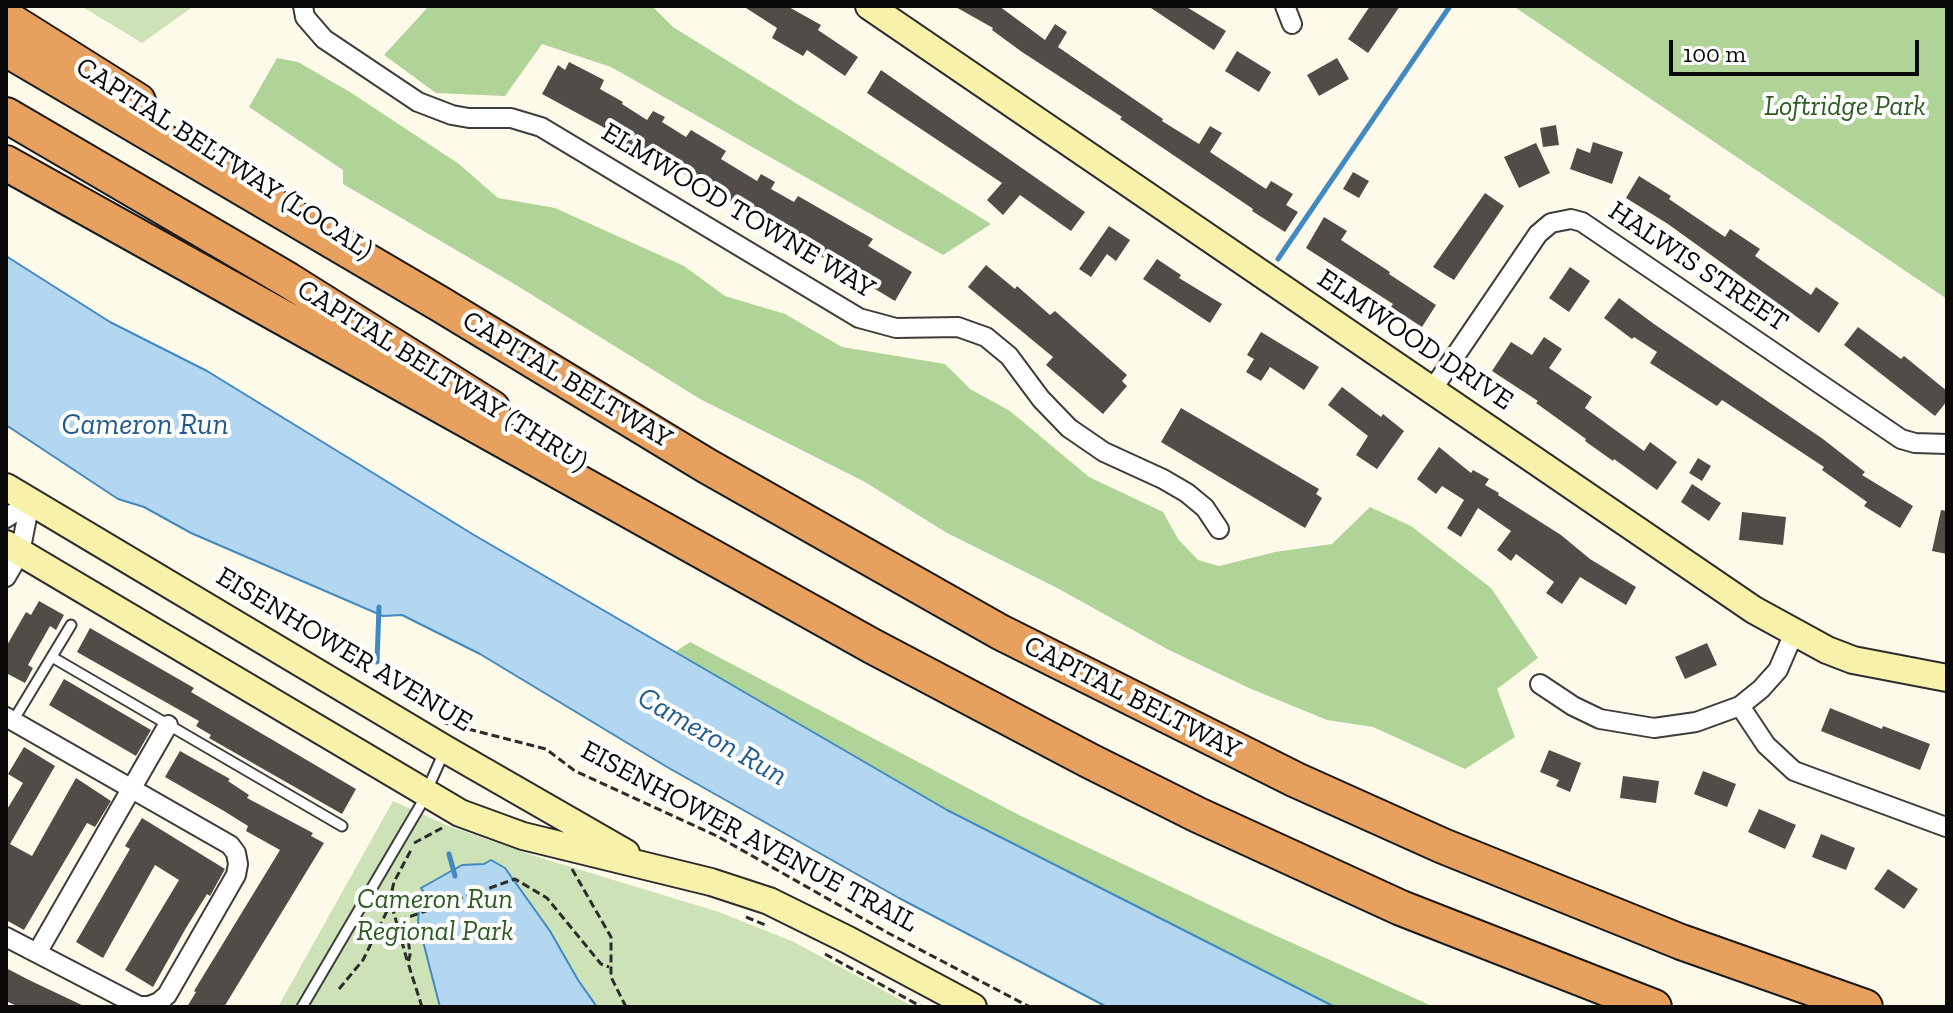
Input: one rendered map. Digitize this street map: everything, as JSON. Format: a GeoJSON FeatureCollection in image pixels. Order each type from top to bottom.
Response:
{"type":"FeatureCollection","features":[{"type":"Feature","properties":{"kind":"highway","name":"CAPITAL BELTWAY (LOCAL)"},"geometry":{"type":"LineString","coordinates":[[6,18],[258,176],[440,304]]}},
{"type":"Feature","properties":{"kind":"highway","name":"CAPITAL BELTWAY (THRU)"},"geometry":{"type":"LineString","coordinates":[[6,49],[440,304]]}},
{"type":"Feature","properties":{"kind":"highway","name":"CAPITAL BELTWAY (THRU)"},"geometry":{"type":"LineString","coordinates":[[6,115],[288,280],[872,646]]}},
{"type":"Feature","properties":{"kind":"highway"},"geometry":{"type":"LineString","coordinates":[[6,163],[872,646],[1090,761],[1401,908],[1654,1007]]}},
{"type":"Feature","properties":{"kind":"highway","name":"CAPITAL BELTWAY"},"geometry":{"type":"LineString","coordinates":[[440,304],[841,544],[1000,632],[1296,780],[1522,879],[1761,972],[1865,1007]]}},
{"type":"Feature","properties":{"kind":"main road","name":"ELMWOOD DRIVE"},"geometry":{"type":"LineString","coordinates":[[869,6],[1754,610],[1794,633],[1853,660],[1947,678]]}},
{"type":"Feature","properties":{"kind":"main road","name":"EISENHOWER AVENUE"},"geometry":{"type":"LineString","coordinates":[[6,487],[445,749],[650,867]]}},
{"type":"Feature","properties":{"kind":"main road","name":"EISENHOWER AVENUE"},"geometry":{"type":"LineString","coordinates":[[13,548],[460,813],[523,836],[650,867],[769,901],[973,1007]]}},
{"type":"Feature","properties":{"kind":"street","name":"ELMWOOD TOWNE WAY"},"geometry":{"type":"LineString","coordinates":[[303,6],[305,17],[324,39],[418,102],[469,118],[524,120],[541,127],[859,318],[896,328],[958,327],[986,337],[1009,356],[1041,399],[1069,428],[1104,452],[1187,493],[1205,508],[1219,529]]}},
{"type":"Feature","properties":{"kind":"street","name":"HALWIS STREET"},"geometry":{"type":"LineString","coordinates":[[1432,390],[1538,234],[1551,223],[1571,219],[1582,222],[1901,439],[1946,450]]}},
{"type":"Feature","properties":{"kind":"street"},"geometry":{"type":"LineString","coordinates":[[6,518],[30,502]]}},
{"type":"Feature","properties":{"kind":"street"},"geometry":{"type":"LineString","coordinates":[[6,577],[30,502]]}},
{"type":"Feature","properties":{"kind":"street"},"geometry":{"type":"LineString","coordinates":[[1540,684],[1600,719],[1654,728],[1682,725],[1740,706],[1775,674],[1794,633]]}},
{"type":"Feature","properties":{"kind":"street"},"geometry":{"type":"LineString","coordinates":[[1740,706],[1766,745],[1794,771],[1946,827]]}},
{"type":"Feature","properties":{"kind":"street"},"geometry":{"type":"LineString","coordinates":[[6,937],[139,1006],[159,1002],[167,995],[236,875],[238,864],[236,853],[230,845],[131,788],[8,724]]}},
{"type":"Feature","properties":{"kind":"street"},"geometry":{"type":"LineString","coordinates":[[37,953],[168,725]]}},
{"type":"Feature","properties":{"kind":"lane"},"geometry":{"type":"LineString","coordinates":[[8,724],[71,625]]}},
{"type":"Feature","properties":{"kind":"lane"},"geometry":{"type":"LineString","coordinates":[[52,657],[342,826]]}},
{"type":"Feature","properties":{"kind":"lane"},"geometry":{"type":"LineString","coordinates":[[302,1007],[426,793],[445,749]]}},
{"type":"Feature","properties":{"kind":"path","name":"EISENHOWER AVENUE TRAIL"},"geometry":{"type":"LineString","coordinates":[[441,723],[546,749],[575,771],[717,836],[890,934],[1030,1007]]}},
{"type":"Feature","properties":{"kind":"path"},"geometry":{"type":"LineString","coordinates":[[339,989],[363,960],[391,903],[394,882],[415,841],[452,823]]}},
{"type":"Feature","properties":{"kind":"path"},"geometry":{"type":"LineString","coordinates":[[571,866],[611,937],[609,967],[626,1007]]}},
{"type":"Feature","properties":{"kind":"path"},"geometry":{"type":"LineString","coordinates":[[408,963],[408,917],[515,879],[541,893],[563,915],[601,964],[609,967]]}},
{"type":"Feature","properties":{"kind":"path"},"geometry":{"type":"LineString","coordinates":[[391,903],[422,1007]]}},
{"type":"Feature","properties":{"kind":"green space"},"geometry":{"type":"Polygon","coordinates":[[[81,6],[194,6],[142,43],[81,6]]]}},
{"type":"Feature","properties":{"kind":"green space"},"geometry":{"type":"Polygon","coordinates":[[[429,6],[652,6],[673,27],[991,224],[943,255],[611,67],[542,44],[505,96],[436,93],[384,55],[429,6]]]}},
{"type":"Feature","properties":{"kind":"green space","name":"Loftridge Park"},"geometry":{"type":"Polygon","coordinates":[[[1513,6],[1947,6],[1947,299],[1513,6]]]}},
{"type":"Feature","properties":{"kind":"green space"},"geometry":{"type":"Polygon","coordinates":[[[277,58],[298,62],[350,92],[459,164],[498,198],[555,208],[684,266],[725,296],[785,314],[842,347],[945,364],[970,389],[1010,411],[1089,477],[1163,512],[1178,539],[1198,560],[1219,566],[1275,552],[1332,544],[1370,507],[1411,526],[1491,588],[1538,658],[1497,689],[1515,737],[1465,769],[1373,727],[1327,720],[1249,688],[1167,649],[1059,589],[947,533],[865,482],[700,399],[516,285],[343,184],[343,170],[249,107],[277,58]]]}},
{"type":"Feature","properties":{"kind":"green space"},"geometry":{"type":"Polygon","coordinates":[[[690,642],[1019,815],[1434,1007],[1335,1007],[947,810],[675,652],[690,642]]]}},
{"type":"Feature","properties":{"kind":"green space","name":"Cameron Run Regional Park"},"geometry":{"type":"Polygon","coordinates":[[[393,801],[446,825],[538,857],[719,912],[794,942],[914,1007],[278,1007],[393,801]]]}},
{"type":"Feature","properties":{"kind":"water","name":"Cameron Run"},"geometry":{"type":"Polygon","coordinates":[[[6,256],[110,322],[207,371],[474,535],[947,810],[1335,1007],[1107,1007],[899,898],[667,767],[480,654],[402,615],[383,616],[191,533],[144,507],[118,499],[6,425],[6,256]]]}},
{"type":"Feature","properties":{"kind":"water"},"geometry":{"type":"Polygon","coordinates":[[[491,860],[505,868],[550,931],[597,1007],[440,1007],[418,922],[419,906],[425,894],[421,888],[462,865],[484,864],[491,860]]]}},
{"type":"Feature","properties":{"kind":"building"},"geometry":{"type":"Polygon","coordinates":[[[743,6],[787,6],[821,25],[818,30],[858,57],[845,76],[807,50],[803,56],[772,38],[777,28],[743,6]]]}},
{"type":"Feature","properties":{"kind":"building"},"geometry":{"type":"Polygon","coordinates":[[[954,6],[999,6],[1045,40],[1055,24],[1067,32],[1058,47],[1199,144],[1210,126],[1222,133],[1210,152],[1266,189],[1271,181],[1293,194],[1286,205],[1298,212],[1285,232],[1120,119],[1122,117],[1022,52],[993,28],[954,6]]]}},
{"type":"Feature","properties":{"kind":"building"},"geometry":{"type":"Polygon","coordinates":[[[1148,6],[1185,6],[1226,31],[1214,50],[1148,6]]]}},
{"type":"Feature","properties":{"kind":"building"},"geometry":{"type":"Polygon","coordinates":[[[1370,6],[1400,6],[1368,53],[1348,39],[1370,6]]]}},
{"type":"Feature","properties":{"kind":"building"},"geometry":{"type":"Polygon","coordinates":[[[1237,51],[1271,72],[1259,92],[1225,71],[1237,51]]]}},
{"type":"Feature","properties":{"kind":"building"},"geometry":{"type":"Polygon","coordinates":[[[1337,58],[1349,79],[1319,96],[1307,75],[1337,58]]]}},
{"type":"Feature","properties":{"kind":"building"},"geometry":{"type":"Polygon","coordinates":[[[569,62],[604,80],[600,89],[647,120],[653,111],[665,117],[662,122],[686,137],[691,130],[726,151],[721,159],[757,181],[761,174],[775,182],[771,189],[794,202],[798,196],[873,239],[868,246],[912,272],[895,301],[663,161],[658,168],[622,145],[625,139],[542,94],[558,65],[565,70],[569,62]]]}},
{"type":"Feature","properties":{"kind":"building"},"geometry":{"type":"Polygon","coordinates":[[[881,70],[1085,212],[1071,231],[1020,195],[1003,215],[987,200],[1002,183],[867,93],[881,70]]]}},
{"type":"Feature","properties":{"kind":"building"},"geometry":{"type":"Polygon","coordinates":[[[1556,125],[1559,145],[1543,147],[1540,128],[1556,125]]]}},
{"type":"Feature","properties":{"kind":"building"},"geometry":{"type":"Polygon","coordinates":[[[1593,142],[1623,152],[1612,184],[1570,169],[1577,148],[1590,153],[1593,142]]]}},
{"type":"Feature","properties":{"kind":"building"},"geometry":{"type":"Polygon","coordinates":[[[1536,143],[1550,173],[1519,188],[1504,157],[1536,143]]]}},
{"type":"Feature","properties":{"kind":"building"},"geometry":{"type":"Polygon","coordinates":[[[1353,172],[1369,181],[1359,198],[1343,189],[1353,172]]]}},
{"type":"Feature","properties":{"kind":"building"},"geometry":{"type":"Polygon","coordinates":[[[1639,176],[1725,237],[1730,229],[1760,249],[1755,256],[1811,295],[1816,287],[1839,303],[1819,333],[1668,224],[1626,198],[1639,176]]]}},
{"type":"Feature","properties":{"kind":"building"},"geometry":{"type":"Polygon","coordinates":[[[1485,193],[1504,206],[1454,280],[1433,267],[1485,193]]]}},
{"type":"Feature","properties":{"kind":"building"},"geometry":{"type":"Polygon","coordinates":[[[1324,217],[1347,231],[1341,240],[1436,305],[1422,327],[1391,307],[1393,304],[1306,248],[1324,217]]]}},
{"type":"Feature","properties":{"kind":"building"},"geometry":{"type":"Polygon","coordinates":[[[1109,226],[1130,240],[1116,261],[1107,254],[1091,277],[1079,269],[1109,226]]]}},
{"type":"Feature","properties":{"kind":"building"},"geometry":{"type":"Polygon","coordinates":[[[1157,259],[1181,275],[1179,278],[1222,304],[1210,323],[1143,279],[1157,259]]]}},
{"type":"Feature","properties":{"kind":"building"},"geometry":{"type":"Polygon","coordinates":[[[986,265],[1015,289],[1017,286],[1050,315],[1055,311],[1127,375],[1122,381],[1127,386],[1103,414],[1046,365],[1053,357],[968,287],[986,265]]]}},
{"type":"Feature","properties":{"kind":"building"},"geometry":{"type":"Polygon","coordinates":[[[1570,267],[1590,281],[1569,312],[1549,298],[1570,267]]]}},
{"type":"Feature","properties":{"kind":"building"},"geometry":{"type":"Polygon","coordinates":[[[1619,298],[1823,439],[1865,472],[1862,475],[1913,506],[1900,528],[1864,506],[1867,502],[1822,470],[1824,467],[1722,400],[1717,406],[1650,363],[1657,352],[1634,337],[1632,339],[1604,318],[1619,298]]]}},
{"type":"Feature","properties":{"kind":"building"},"geometry":{"type":"Polygon","coordinates":[[[1858,327],[1901,359],[1904,356],[1947,391],[1947,401],[1935,416],[1844,345],[1858,327]]]}},
{"type":"Feature","properties":{"kind":"building"},"geometry":{"type":"Polygon","coordinates":[[[1261,332],[1319,367],[1304,390],[1270,367],[1261,381],[1246,372],[1254,359],[1247,355],[1261,332]]]}},
{"type":"Feature","properties":{"kind":"building"},"geometry":{"type":"Polygon","coordinates":[[[1544,337],[1562,349],[1549,368],[1592,397],[1585,408],[1644,451],[1650,442],[1677,462],[1657,490],[1585,441],[1536,403],[1538,401],[1492,371],[1511,342],[1532,355],[1544,337]]]}},
{"type":"Feature","properties":{"kind":"building"},"geometry":{"type":"Polygon","coordinates":[[[1342,387],[1404,431],[1377,469],[1356,455],[1368,436],[1328,405],[1342,387]]]}},
{"type":"Feature","properties":{"kind":"building"},"geometry":{"type":"Polygon","coordinates":[[[1181,408],[1319,489],[1316,494],[1322,498],[1305,528],[1161,442],[1181,408]]]}},
{"type":"Feature","properties":{"kind":"building"},"geometry":{"type":"Polygon","coordinates":[[[1439,447],[1471,473],[1473,470],[1489,479],[1485,485],[1498,495],[1636,587],[1626,605],[1580,577],[1562,604],[1546,593],[1554,582],[1516,554],[1511,561],[1497,550],[1511,531],[1478,508],[1461,537],[1447,528],[1464,500],[1442,486],[1436,494],[1417,479],[1439,447]]]}},
{"type":"Feature","properties":{"kind":"building"},"geometry":{"type":"Polygon","coordinates":[[[1698,458],[1711,466],[1702,481],[1689,473],[1698,458]]]}},
{"type":"Feature","properties":{"kind":"building"},"geometry":{"type":"Polygon","coordinates":[[[1692,484],[1721,503],[1709,521],[1681,502],[1692,484]]]}},
{"type":"Feature","properties":{"kind":"building"},"geometry":{"type":"Polygon","coordinates":[[[1941,510],[1947,511],[1947,554],[1932,551],[1941,510]]]}},
{"type":"Feature","properties":{"kind":"building"},"geometry":{"type":"Polygon","coordinates":[[[1742,512],[1786,517],[1783,545],[1739,540],[1742,512]]]}},
{"type":"Feature","properties":{"kind":"building"},"geometry":{"type":"Polygon","coordinates":[[[39,601],[64,615],[56,630],[50,626],[28,665],[33,668],[25,683],[6,673],[6,647],[26,612],[31,615],[39,601]]]}},
{"type":"Feature","properties":{"kind":"building"},"geometry":{"type":"Polygon","coordinates":[[[90,628],[194,688],[191,692],[356,789],[342,814],[209,738],[211,735],[196,726],[199,721],[77,652],[90,628]]]}},
{"type":"Feature","properties":{"kind":"building"},"geometry":{"type":"Polygon","coordinates":[[[1707,643],[1717,665],[1685,679],[1675,657],[1707,643]]]}},
{"type":"Feature","properties":{"kind":"building"},"geometry":{"type":"Polygon","coordinates":[[[64,679],[151,730],[136,756],[49,705],[64,679]]]}},
{"type":"Feature","properties":{"kind":"building"},"geometry":{"type":"Polygon","coordinates":[[[1830,708],[1930,744],[1920,770],[1821,731],[1830,708]]]}},
{"type":"Feature","properties":{"kind":"building"},"geometry":{"type":"Polygon","coordinates":[[[24,747],[55,766],[10,844],[32,856],[76,778],[111,801],[95,827],[87,823],[24,930],[6,920],[6,811],[23,783],[8,774],[24,747]]]}},
{"type":"Feature","properties":{"kind":"building"},"geometry":{"type":"Polygon","coordinates":[[[1549,750],[1581,763],[1570,792],[1556,786],[1559,780],[1540,772],[1549,750]]]}},
{"type":"Feature","properties":{"kind":"building"},"geometry":{"type":"Polygon","coordinates":[[[180,751],[230,779],[228,781],[249,795],[247,798],[313,833],[311,836],[324,843],[224,1007],[187,1007],[280,850],[246,831],[248,826],[165,777],[180,751]]]}},
{"type":"Feature","properties":{"kind":"building"},"geometry":{"type":"Polygon","coordinates":[[[1703,771],[1736,784],[1727,807],[1694,794],[1703,771]]]}},
{"type":"Feature","properties":{"kind":"building"},"geometry":{"type":"Polygon","coordinates":[[[1623,776],[1659,781],[1656,803],[1620,798],[1623,776]]]}},
{"type":"Feature","properties":{"kind":"building"},"geometry":{"type":"Polygon","coordinates":[[[1759,809],[1796,825],[1785,849],[1748,832],[1759,809]]]}},
{"type":"Feature","properties":{"kind":"building"},"geometry":{"type":"Polygon","coordinates":[[[142,818],[225,869],[186,928],[153,987],[125,970],[179,880],[155,865],[103,958],[76,942],[130,849],[125,846],[142,818]]]}},
{"type":"Feature","properties":{"kind":"building"},"geometry":{"type":"Polygon","coordinates":[[[1821,834],[1855,848],[1846,870],[1812,857],[1821,834]]]}},
{"type":"Feature","properties":{"kind":"building"},"geometry":{"type":"Polygon","coordinates":[[[1888,869],[1918,889],[1904,909],[1874,889],[1888,869]]]}},
{"type":"Feature","properties":{"kind":"building"},"geometry":{"type":"Polygon","coordinates":[[[6,968],[86,1007],[19,1007],[6,1001],[6,968]]]}},
{"type":"Feature","properties":{"kind":"waterway"},"geometry":{"type":"LineString","coordinates":[[1278,259],[1450,6]]}},
{"type":"Feature","properties":{"kind":"waterway"},"geometry":{"type":"LineString","coordinates":[[377,662],[379,607]]}},
{"type":"Feature","properties":{"kind":"waterway"},"geometry":{"type":"LineString","coordinates":[[449,854],[455,876]]}}]}
